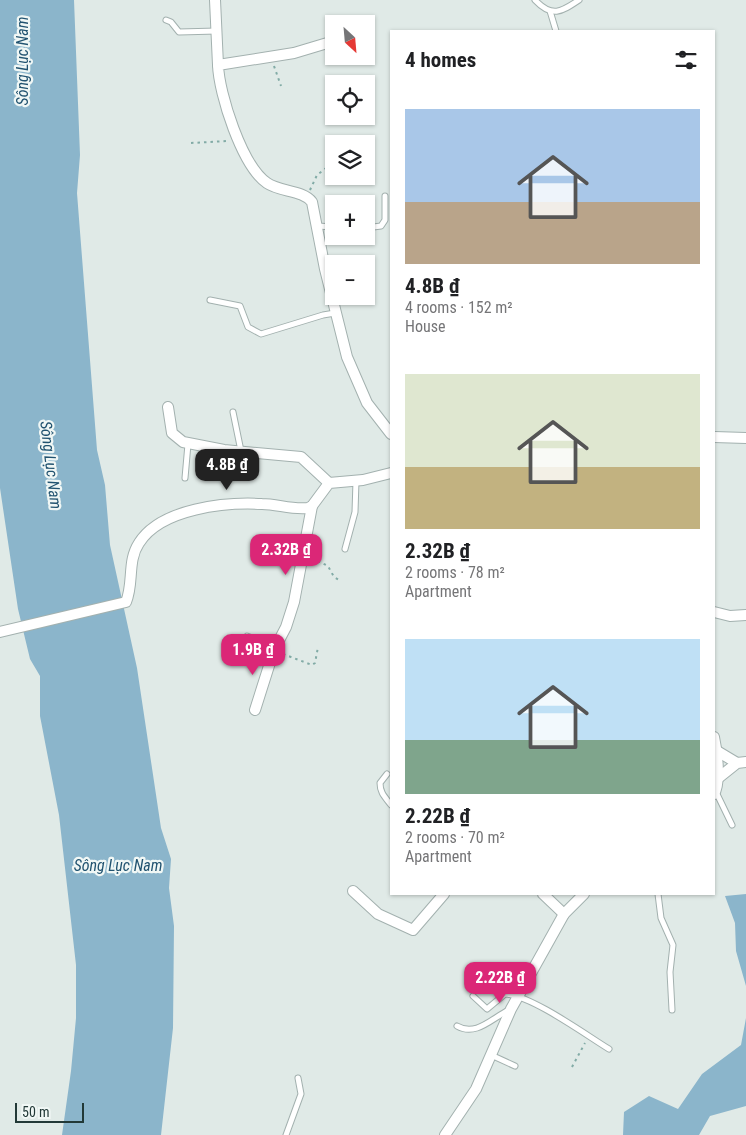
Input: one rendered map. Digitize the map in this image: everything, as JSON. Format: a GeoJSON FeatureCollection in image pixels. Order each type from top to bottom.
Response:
{"type":"FeatureCollection","features":[{"type":"Feature","properties":{"kind":"street"},"geometry":{"type":"LineString","coordinates":[[215,0],[219,84],[238,140],[256,171],[267,183],[279,190],[307,196],[314,206],[316,226],[335,314],[347,358],[363,395],[390,433]]}},
{"type":"Feature","properties":{"kind":"street"},"geometry":{"type":"LineString","coordinates":[[218,65],[271,57],[325,44]]}},
{"type":"Feature","properties":{"kind":"street"},"geometry":{"type":"LineString","coordinates":[[168,407],[173,435],[188,444],[301,457],[329,483]]}},
{"type":"Feature","properties":{"kind":"street"},"geometry":{"type":"LineString","coordinates":[[715,437],[746,438]]}},
{"type":"Feature","properties":{"kind":"street"},"geometry":{"type":"LineString","coordinates":[[255,710],[275,649],[286,627],[294,602],[302,551],[312,506],[329,483],[390,473]]}},
{"type":"Feature","properties":{"kind":"street"},"geometry":{"type":"LineString","coordinates":[[0,632],[19,630],[126,602],[131,564],[139,542],[153,529],[173,517],[234,503],[264,504],[302,509],[312,506]]}},
{"type":"Feature","properties":{"kind":"street"},"geometry":{"type":"LineString","coordinates":[[715,612],[730,616],[746,615]]}},
{"type":"Feature","properties":{"kind":"street"},"geometry":{"type":"LineString","coordinates":[[715,742],[717,751],[715,793]]}},
{"type":"Feature","properties":{"kind":"street"},"geometry":{"type":"LineString","coordinates":[[717,751],[742,762]]}},
{"type":"Feature","properties":{"kind":"street"},"geometry":{"type":"LineString","coordinates":[[717,779],[742,762]]}},
{"type":"Feature","properties":{"kind":"street"},"geometry":{"type":"LineString","coordinates":[[353,891],[378,914],[413,930],[443,895]]}},
{"type":"Feature","properties":{"kind":"street"},"geometry":{"type":"LineString","coordinates":[[544,895],[564,914]]}},
{"type":"Feature","properties":{"kind":"street"},"geometry":{"type":"LineString","coordinates":[[445,1135],[476,1089],[511,1009],[564,914],[583,895]]}},
{"type":"Feature","properties":{"kind":"lane"},"geometry":{"type":"LineString","coordinates":[[535,0],[550,12],[557,13],[579,0]]}},
{"type":"Feature","properties":{"kind":"lane"},"geometry":{"type":"LineString","coordinates":[[550,12],[556,30]]}},
{"type":"Feature","properties":{"kind":"lane"},"geometry":{"type":"LineString","coordinates":[[166,20],[171,22],[179,32],[217,31]]}},
{"type":"Feature","properties":{"kind":"lane"},"geometry":{"type":"LineString","coordinates":[[375,227],[381,226],[385,220],[385,196]]}},
{"type":"Feature","properties":{"kind":"lane"},"geometry":{"type":"LineString","coordinates":[[316,226],[325,226]]}},
{"type":"Feature","properties":{"kind":"lane"},"geometry":{"type":"LineString","coordinates":[[210,300],[240,306],[248,327],[261,334],[323,315],[335,314]]}},
{"type":"Feature","properties":{"kind":"lane"},"geometry":{"type":"LineString","coordinates":[[233,412],[241,451]]}},
{"type":"Feature","properties":{"kind":"lane"},"geometry":{"type":"LineString","coordinates":[[185,478],[188,444]]}},
{"type":"Feature","properties":{"kind":"lane"},"geometry":{"type":"LineString","coordinates":[[345,549],[355,512],[356,480]]}},
{"type":"Feature","properties":{"kind":"lane"},"geometry":{"type":"LineString","coordinates":[[247,636],[275,649]]}},
{"type":"Feature","properties":{"kind":"lane"},"geometry":{"type":"LineString","coordinates":[[387,774],[380,783],[380,788],[382,795],[390,804]]}},
{"type":"Feature","properties":{"kind":"lane"},"geometry":{"type":"LineString","coordinates":[[715,793],[732,824]]}},
{"type":"Feature","properties":{"kind":"lane"},"geometry":{"type":"LineString","coordinates":[[658,895],[661,918],[673,945],[670,972],[672,1010]]}},
{"type":"Feature","properties":{"kind":"lane"},"geometry":{"type":"LineString","coordinates":[[473,996],[487,1009],[505,994],[518,996],[609,1049]]}},
{"type":"Feature","properties":{"kind":"lane"},"geometry":{"type":"LineString","coordinates":[[457,1026],[463,1029],[477,1029],[511,1009]]}},
{"type":"Feature","properties":{"kind":"lane"},"geometry":{"type":"LineString","coordinates":[[491,1055],[515,1066]]}},
{"type":"Feature","properties":{"kind":"lane"},"geometry":{"type":"LineString","coordinates":[[286,1135],[302,1094],[298,1078]]}},
{"type":"Feature","properties":{"kind":"path"},"geometry":{"type":"LineString","coordinates":[[271,57],[281,86]]}},
{"type":"Feature","properties":{"kind":"path"},"geometry":{"type":"LineString","coordinates":[[191,143],[238,140]]}},
{"type":"Feature","properties":{"kind":"path"},"geometry":{"type":"LineString","coordinates":[[307,196],[317,175],[325,169]]}},
{"type":"Feature","properties":{"kind":"path"},"geometry":{"type":"LineString","coordinates":[[302,551],[328,566],[334,577],[341,581]]}},
{"type":"Feature","properties":{"kind":"path"},"geometry":{"type":"LineString","coordinates":[[275,649],[310,665],[315,664],[318,647]]}},
{"type":"Feature","properties":{"kind":"path"},"geometry":{"type":"LineString","coordinates":[[572,1067],[589,1037]]}},
{"type":"Feature","properties":{"kind":"water","name":"Sông Lục Nam"},"geometry":{"type":"Polygon","coordinates":[[[0,0],[74,0],[80,155],[77,193],[97,450],[105,485],[110,545],[137,668],[161,828],[171,859],[169,888],[174,926],[173,1028],[161,1135],[62,1135],[76,1018],[76,965],[59,815],[40,716],[40,676],[30,659],[18,609],[0,488],[0,0]]]}},
{"type":"Feature","properties":{"kind":"water"},"geometry":{"type":"Polygon","coordinates":[[[746,894],[746,986],[736,951],[735,923],[725,896],[746,894]]]}},
{"type":"Feature","properties":{"kind":"water"},"geometry":{"type":"Polygon","coordinates":[[[746,1018],[746,1106],[710,1116],[699,1135],[623,1135],[624,1112],[649,1096],[678,1109],[702,1074],[741,1045],[746,1018]]]}}]}
